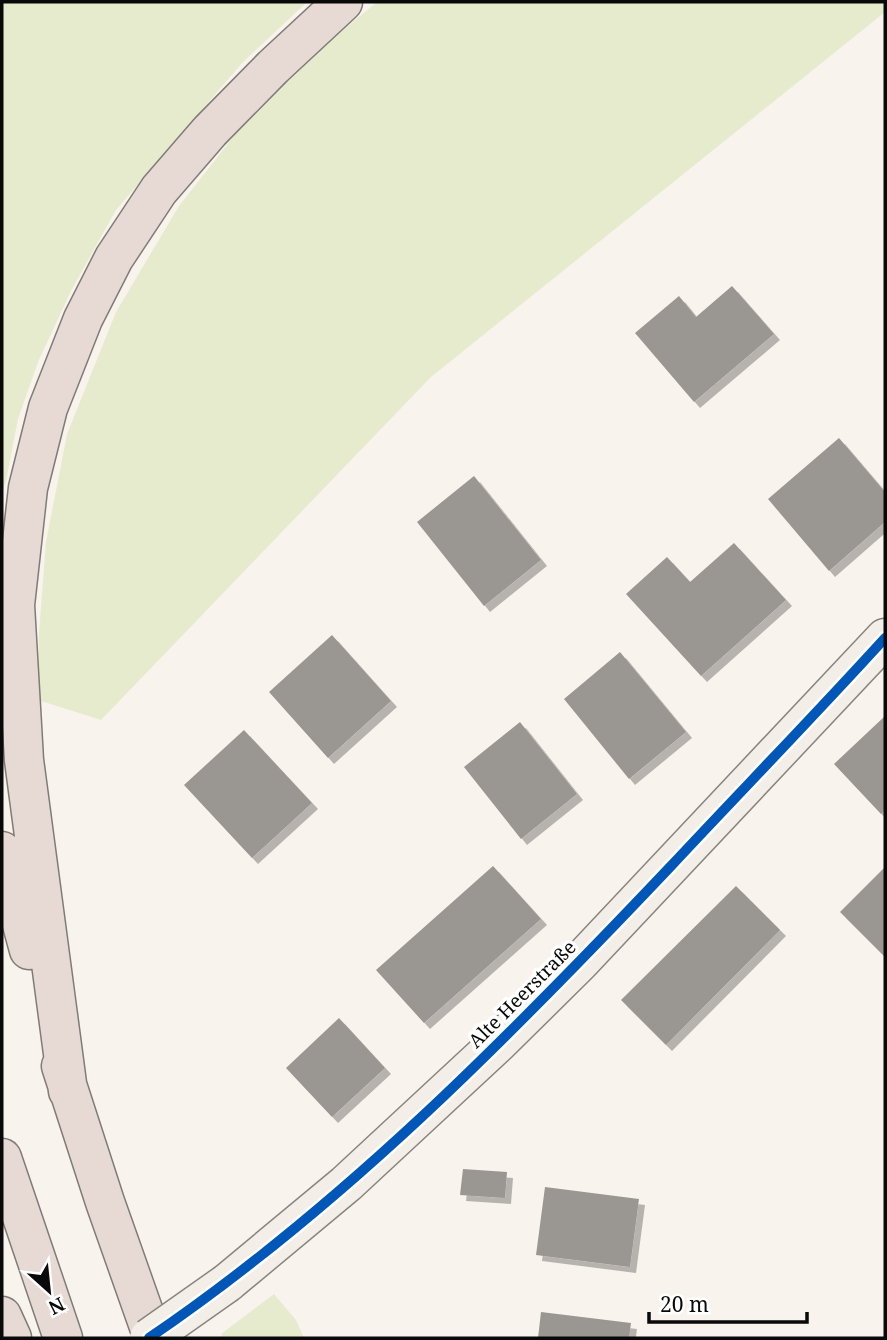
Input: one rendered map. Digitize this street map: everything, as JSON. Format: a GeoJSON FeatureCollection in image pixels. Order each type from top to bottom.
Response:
{"type":"FeatureCollection","features":[{"type":"Feature","properties":{"kind":"highway"},"geometry":{"type":"LineString","coordinates":[[68,1091],[24,760],[15,605],[31,475],[48,408],[83,319],[114,258],[159,191],[211,131],[273,67],[343,2]]}},
{"type":"Feature","properties":{"kind":"highway"},"geometry":{"type":"LineString","coordinates":[[2,851],[68,1091],[151,1338]]}},
{"type":"Feature","properties":{"kind":"highway"},"geometry":{"type":"LineString","coordinates":[[2,1157],[63,1338]]}},
{"type":"Feature","properties":{"kind":"highway"},"geometry":{"type":"LineString","coordinates":[[2,1315],[12,1338]]}},
{"type":"Feature","properties":{"kind":"street","name":"Alte Heerstraße"},"geometry":{"type":"LineString","coordinates":[[151,1338],[227,1283],[346,1184],[499,1042],[579,963],[885,638]]}},
{"type":"Feature","properties":{"kind":"green space"},"geometry":{"type":"Polygon","coordinates":[[[2,2],[307,2],[243,62],[116,210],[71,291],[38,362],[18,419],[2,492],[2,2]]]}},
{"type":"Feature","properties":{"kind":"green space"},"geometry":{"type":"Polygon","coordinates":[[[377,2],[885,2],[885,12],[431,377],[101,720],[38,700],[39,633],[46,542],[67,434],[116,312],[179,206],[270,90],[377,2]]]}},
{"type":"Feature","properties":{"kind":"green space"},"geometry":{"type":"Polygon","coordinates":[[[274,1294],[296,1320],[304,1338],[223,1338],[221,1334],[274,1294]]]}},
{"type":"Feature","properties":{"kind":"building"},"geometry":{"type":"Polygon","coordinates":[[[732,286],[774,334],[694,402],[635,333],[679,296],[696,317],[732,286]]]}},
{"type":"Feature","properties":{"kind":"building"},"geometry":{"type":"Polygon","coordinates":[[[839,438],[885,492],[885,522],[829,571],[768,499],[839,438]]]}},
{"type":"Feature","properties":{"kind":"building"},"geometry":{"type":"Polygon","coordinates":[[[474,476],[541,560],[484,606],[417,522],[474,476]]]}},
{"type":"Feature","properties":{"kind":"building"},"geometry":{"type":"Polygon","coordinates":[[[734,543],[786,600],[701,676],[626,594],[667,557],[690,582],[734,543]]]}},
{"type":"Feature","properties":{"kind":"building"},"geometry":{"type":"Polygon","coordinates":[[[332,635],[391,701],[328,758],[269,692],[332,635]]]}},
{"type":"Feature","properties":{"kind":"building"},"geometry":{"type":"Polygon","coordinates":[[[620,652],[686,732],[629,779],[564,699],[620,652]]]}},
{"type":"Feature","properties":{"kind":"building"},"geometry":{"type":"Polygon","coordinates":[[[885,716],[885,810],[881,814],[834,764],[885,716]]]}},
{"type":"Feature","properties":{"kind":"building"},"geometry":{"type":"Polygon","coordinates":[[[520,722],[577,794],[521,839],[464,767],[520,722]]]}},
{"type":"Feature","properties":{"kind":"building"},"geometry":{"type":"Polygon","coordinates":[[[244,730],[312,803],[252,858],[184,785],[244,730]]]}},
{"type":"Feature","properties":{"kind":"building"},"geometry":{"type":"Polygon","coordinates":[[[493,866],[541,919],[424,1023],[376,970],[493,866]]]}},
{"type":"Feature","properties":{"kind":"building"},"geometry":{"type":"Polygon","coordinates":[[[885,867],[885,957],[840,912],[885,867]]]}},
{"type":"Feature","properties":{"kind":"building"},"geometry":{"type":"Polygon","coordinates":[[[736,886],[780,930],[666,1045],[621,1000],[736,886]]]}},
{"type":"Feature","properties":{"kind":"building"},"geometry":{"type":"Polygon","coordinates":[[[339,1018],[385,1068],[332,1117],[286,1068],[339,1018]]]}},
{"type":"Feature","properties":{"kind":"building"},"geometry":{"type":"Polygon","coordinates":[[[463,1169],[507,1172],[505,1198],[460,1195],[463,1169]]]}},
{"type":"Feature","properties":{"kind":"building"},"geometry":{"type":"Polygon","coordinates":[[[545,1187],[639,1199],[630,1267],[536,1255],[545,1187]]]}},
{"type":"Feature","properties":{"kind":"building"},"geometry":{"type":"Polygon","coordinates":[[[541,1312],[631,1323],[629,1338],[538,1338],[541,1312]]]}},
{"type":"Feature","properties":{"kind":"cycle path"},"geometry":{"type":"LineString","coordinates":[[149,1338],[221,1287],[290,1232],[422,1116],[549,993],[885,638]]}}]}
